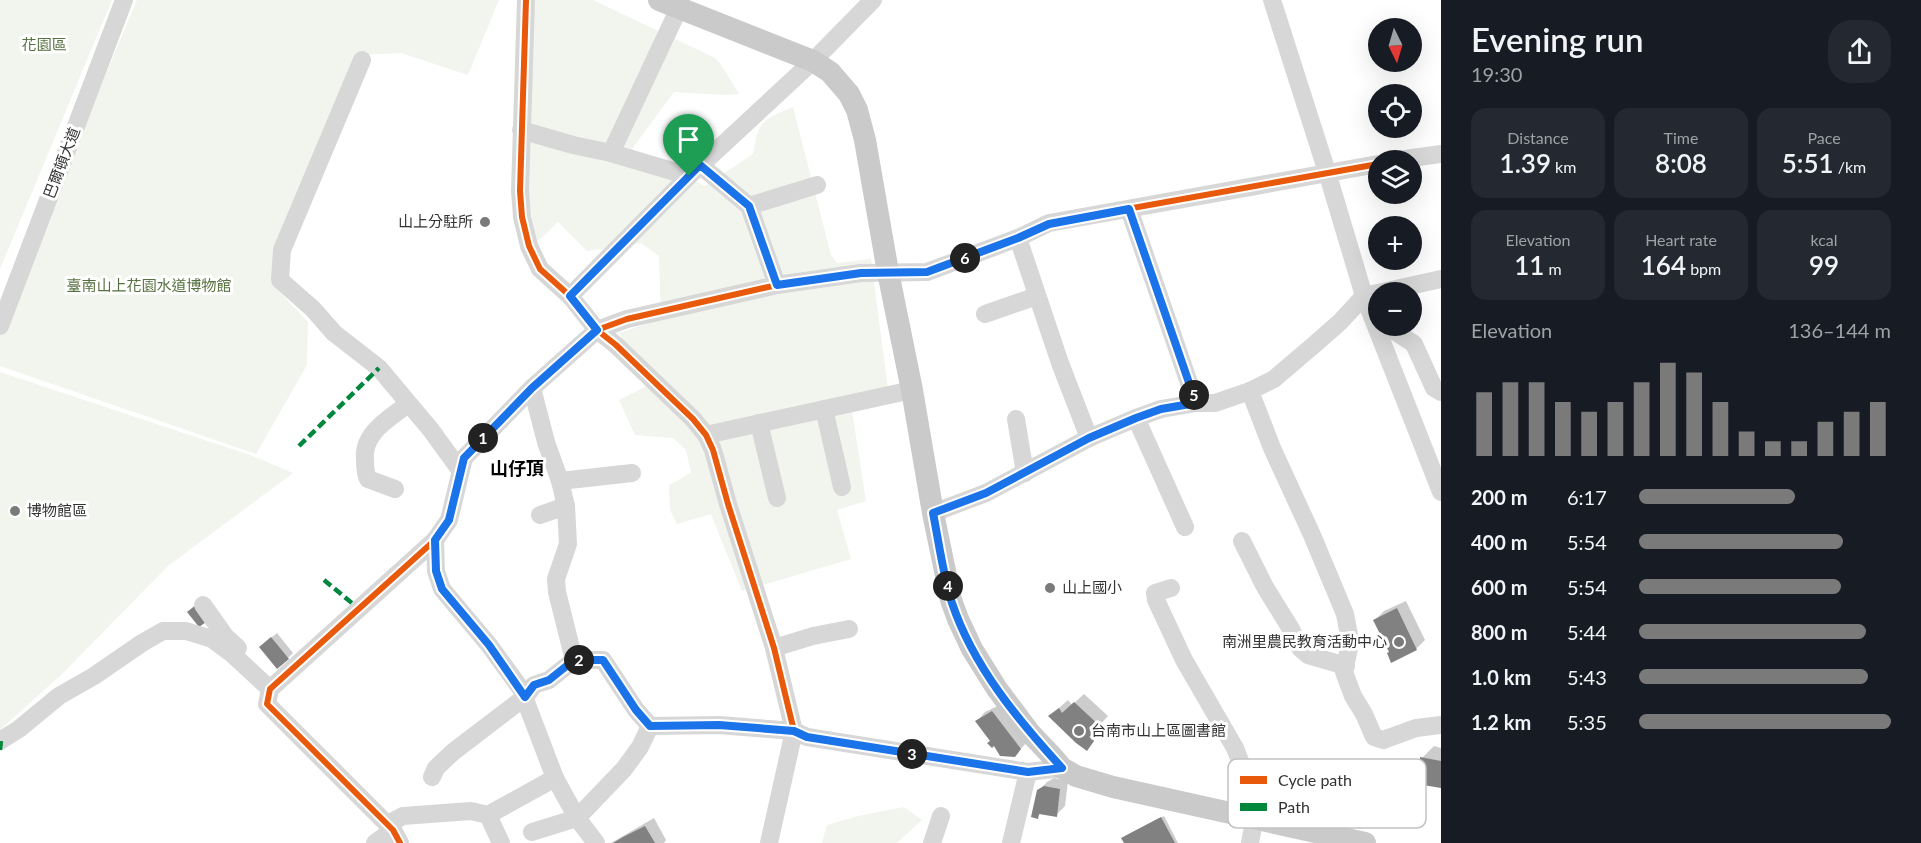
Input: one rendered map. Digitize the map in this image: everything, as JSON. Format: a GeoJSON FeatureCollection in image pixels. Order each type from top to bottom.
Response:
{"type":"FeatureCollection","features":[{"type":"Feature","properties":{"kind":"main road"},"geometry":{"type":"LineString","coordinates":[[669,4],[813,61],[837,79],[849,94],[866,140],[888,272],[951,600],[972,649],[998,688],[1030,733],[1062,768],[1076,776],[1113,787],[1228,812]]}},
{"type":"Feature","properties":{"kind":"main road"},"geometry":{"type":"LineString","coordinates":[[1279,828],[1301,837],[1365,843]]}},
{"type":"Feature","properties":{"kind":"street","name":"巴爾頓大道"},"geometry":{"type":"LineString","coordinates":[[0,326],[124,0]]}},
{"type":"Feature","properties":{"kind":"street"},"geometry":{"type":"LineString","coordinates":[[526,0],[520,191],[522,217],[529,246],[540,269],[570,296],[597,330],[616,345],[693,419],[706,435],[713,450],[774,648],[794,731],[769,843]]}},
{"type":"Feature","properties":{"kind":"street"},"geometry":{"type":"LineString","coordinates":[[570,296],[695,170],[813,61],[873,0]]}},
{"type":"Feature","properties":{"kind":"street"},"geometry":{"type":"LineString","coordinates":[[1272,0],[1368,304]]}},
{"type":"Feature","properties":{"kind":"street"},"geometry":{"type":"LineString","coordinates":[[611,153],[669,4]]}},
{"type":"Feature","properties":{"kind":"street"},"geometry":{"type":"LineString","coordinates":[[362,60],[282,250],[280,280],[313,309],[334,333],[379,368],[431,430],[460,470]]}},
{"type":"Feature","properties":{"kind":"street"},"geometry":{"type":"LineString","coordinates":[[521,130],[573,145],[695,170],[749,206],[777,285]]}},
{"type":"Feature","properties":{"kind":"street"},"geometry":{"type":"LineString","coordinates":[[1422,157],[1441,154]]}},
{"type":"Feature","properties":{"kind":"street"},"geometry":{"type":"LineString","coordinates":[[270,689],[435,540],[449,520],[464,458],[532,388],[597,330],[627,319],[777,285],[861,273],[927,272],[1049,224],[1368,166]]}},
{"type":"Feature","properties":{"kind":"street"},"geometry":{"type":"LineString","coordinates":[[749,206],[816,185]]}},
{"type":"Feature","properties":{"kind":"street"},"geometry":{"type":"LineString","coordinates":[[1129,209],[1196,403]]}},
{"type":"Feature","properties":{"kind":"street"},"geometry":{"type":"LineString","coordinates":[[1018,238],[1060,363],[1089,438]]}},
{"type":"Feature","properties":{"kind":"street"},"geometry":{"type":"LineString","coordinates":[[933,513],[986,493],[1089,438],[1136,418],[1161,409],[1196,403],[1215,403],[1250,392],[1274,378],[1315,344],[1364,296],[1441,279]]}},
{"type":"Feature","properties":{"kind":"street"},"geometry":{"type":"LineString","coordinates":[[985,314],[1037,296]]}},
{"type":"Feature","properties":{"kind":"street"},"geometry":{"type":"LineString","coordinates":[[1382,336],[1441,492]]}},
{"type":"Feature","properties":{"kind":"street"},"geometry":{"type":"LineString","coordinates":[[1402,336],[1414,345],[1434,388],[1441,392]]}},
{"type":"Feature","properties":{"kind":"street"},"geometry":{"type":"LineString","coordinates":[[532,388],[546,442],[561,481],[566,506],[568,544],[556,579],[557,592],[574,660]]}},
{"type":"Feature","properties":{"kind":"street"},"geometry":{"type":"LineString","coordinates":[[706,435],[912,390]]}},
{"type":"Feature","properties":{"kind":"street"},"geometry":{"type":"LineString","coordinates":[[1250,392],[1272,448],[1345,614],[1349,648],[1344,672],[1374,737],[1383,740],[1416,728],[1441,725]]}},
{"type":"Feature","properties":{"kind":"street"},"geometry":{"type":"LineString","coordinates":[[395,489],[368,479],[363,449],[368,439],[379,427],[408,404]]}},
{"type":"Feature","properties":{"kind":"street"},"geometry":{"type":"LineString","coordinates":[[824,409],[842,487]]}},
{"type":"Feature","properties":{"kind":"street"},"geometry":{"type":"LineString","coordinates":[[1136,418],[1185,527]]}},
{"type":"Feature","properties":{"kind":"street"},"geometry":{"type":"LineString","coordinates":[[1016,419],[1025,473]]}},
{"type":"Feature","properties":{"kind":"street"},"geometry":{"type":"LineString","coordinates":[[759,423],[777,498]]}},
{"type":"Feature","properties":{"kind":"street"},"geometry":{"type":"LineString","coordinates":[[561,481],[632,473]]}},
{"type":"Feature","properties":{"kind":"street"},"geometry":{"type":"LineString","coordinates":[[540,515],[566,506]]}},
{"type":"Feature","properties":{"kind":"street"},"geometry":{"type":"LineString","coordinates":[[435,540],[436,571],[442,589],[489,645],[525,697],[555,778],[577,818],[596,843]]}},
{"type":"Feature","properties":{"kind":"street"},"geometry":{"type":"LineString","coordinates":[[1242,541],[1300,648],[1308,655],[1346,666]]}},
{"type":"Feature","properties":{"kind":"street"},"geometry":{"type":"LineString","coordinates":[[1171,588],[1155,593],[1156,600],[1184,660],[1239,759]]}},
{"type":"Feature","properties":{"kind":"street"},"geometry":{"type":"LineString","coordinates":[[204,605],[225,636],[262,672],[270,689],[267,704],[394,832]]}},
{"type":"Feature","properties":{"kind":"street"},"geometry":{"type":"LineString","coordinates":[[774,648],[813,636],[849,629]]}},
{"type":"Feature","properties":{"kind":"street"},"geometry":{"type":"LineString","coordinates":[[0,741],[19,729],[59,696],[163,631],[186,631],[212,639],[231,653],[270,689]]}},
{"type":"Feature","properties":{"kind":"street"},"geometry":{"type":"LineString","coordinates":[[432,777],[436,768],[453,752],[525,697],[534,685],[549,680],[574,660],[603,660],[636,710],[650,726],[719,725],[794,731],[807,737],[1028,772],[1062,768]]}},
{"type":"Feature","properties":{"kind":"street"},"geometry":{"type":"LineString","coordinates":[[532,832],[577,818],[624,769],[640,747],[650,726]]}},
{"type":"Feature","properties":{"kind":"street"},"geometry":{"type":"LineString","coordinates":[[1011,843],[1028,772]]}},
{"type":"Feature","properties":{"kind":"street"},"geometry":{"type":"LineString","coordinates":[[375,843],[394,832],[403,816],[471,811],[488,815],[555,778]]}},
{"type":"Feature","properties":{"kind":"street"},"geometry":{"type":"LineString","coordinates":[[488,815],[501,843]]}},
{"type":"Feature","properties":{"kind":"street"},"geometry":{"type":"LineString","coordinates":[[932,843],[941,816]]}},
{"type":"Feature","properties":{"kind":"street"},"geometry":{"type":"LineString","coordinates":[[1250,843],[1253,828]]}},
{"type":"Feature","properties":{"kind":"green space","name":"花園區"},"geometry":{"type":"Polygon","coordinates":[[[0,0],[112,0],[0,269],[0,0]]]}},
{"type":"Feature","properties":{"kind":"green space","name":"臺南山上花園水道博物館"},"geometry":{"type":"Polygon","coordinates":[[[137,0],[499,0],[468,75],[401,53],[360,55],[273,285],[308,322],[307,365],[256,454],[0,366],[0,324],[137,0]]]}},
{"type":"Feature","properties":{"kind":"green space"},"geometry":{"type":"Polygon","coordinates":[[[528,0],[593,0],[715,58],[739,94],[674,92],[632,149],[705,186],[753,154],[757,135],[763,123],[774,115],[793,107],[831,255],[837,263],[871,259],[889,397],[851,404],[866,501],[837,510],[851,559],[742,591],[711,514],[677,524],[670,510],[669,485],[691,473],[686,450],[673,438],[635,435],[619,400],[649,385],[619,333],[661,319],[659,256],[641,243],[587,251],[558,222],[536,243],[526,181],[528,0]]]}},
{"type":"Feature","properties":{"kind":"green space"},"geometry":{"type":"Polygon","coordinates":[[[0,372],[253,456],[293,473],[168,566],[63,673],[0,730],[0,372]]]}},
{"type":"Feature","properties":{"kind":"green space"},"geometry":{"type":"Polygon","coordinates":[[[904,807],[922,820],[897,843],[822,843],[827,825],[904,807]]]}},
{"type":"Feature","properties":{"kind":"building"},"geometry":{"type":"Polygon","coordinates":[[[197,604],[209,620],[199,627],[187,612],[197,604]]]}},
{"type":"Feature","properties":{"kind":"building","name":"南洲里農民教育活動中心"},"geometry":{"type":"Polygon","coordinates":[[[1397,608],[1417,650],[1391,663],[1387,653],[1389,652],[1373,620],[1397,608]]]}},
{"type":"Feature","properties":{"kind":"building"},"geometry":{"type":"Polygon","coordinates":[[[271,637],[289,659],[277,669],[259,647],[271,637]]]}},
{"type":"Feature","properties":{"kind":"building","name":"台南市山上區圖書館"},"geometry":{"type":"Polygon","coordinates":[[[1074,702],[1100,726],[1089,737],[1094,741],[1087,751],[1048,716],[1059,708],[1062,713],[1074,702]]]}},
{"type":"Feature","properties":{"kind":"building"},"geometry":{"type":"Polygon","coordinates":[[[992,711],[1021,749],[1015,757],[1000,756],[994,746],[992,748],[987,743],[990,741],[975,721],[992,711]]]}},
{"type":"Feature","properties":{"kind":"building"},"geometry":{"type":"Polygon","coordinates":[[[1420,757],[1441,761],[1441,788],[1426,786],[1426,759],[1420,759],[1420,757]]]}},
{"type":"Feature","properties":{"kind":"building"},"geometry":{"type":"Polygon","coordinates":[[[1044,786],[1060,789],[1057,817],[1039,814],[1038,819],[1031,817],[1037,790],[1044,786]]]}},
{"type":"Feature","properties":{"kind":"building"},"geometry":{"type":"Polygon","coordinates":[[[1161,817],[1175,843],[1124,843],[1121,838],[1161,817]]]}},
{"type":"Feature","properties":{"kind":"building"},"geometry":{"type":"Polygon","coordinates":[[[645,826],[655,843],[613,843],[623,837],[645,826]]]}},
{"type":"Feature","properties":{"kind":"marked path"},"geometry":{"type":"LineString","coordinates":[[299,446],[379,368]]}},
{"type":"Feature","properties":{"kind":"marked path"},"geometry":{"type":"LineString","coordinates":[[324,580],[358,608]]}},
{"type":"Feature","properties":{"kind":"marked path"},"geometry":{"type":"LineString","coordinates":[[0,750],[1,740]]}},
{"type":"Feature","properties":{"kind":"cycle path"},"geometry":{"type":"LineString","coordinates":[[526,0],[520,191],[522,217],[529,246],[540,269],[570,296],[597,330],[616,345],[693,419],[706,435],[713,450],[774,648],[794,731],[807,737],[1028,772],[1062,768]]}},
{"type":"Feature","properties":{"kind":"cycle path"},"geometry":{"type":"LineString","coordinates":[[400,843],[393,830],[267,704],[270,689],[435,540],[449,520],[464,458],[532,388],[597,330],[627,319],[777,285],[861,273],[927,272],[1018,238],[1049,223],[1368,166]]}},
{"type":"Feature","properties":{"kind":"place","name":"山上分駐所"},"geometry":{"type":"Point","coordinates":[485,222]}},
{"type":"Feature","properties":{"kind":"place","name":"博物館區"},"geometry":{"type":"Point","coordinates":[15,511]}},
{"type":"Feature","properties":{"kind":"place","name":"山上國小"},"geometry":{"type":"Point","coordinates":[1050,588]}},
{"type":"Feature","properties":{"kind":"place","name":"南洲里農民教育活動中心"},"geometry":{"type":"Point","coordinates":[1399,642]}},
{"type":"Feature","properties":{"kind":"place","name":"台南市山上區圖書館"},"geometry":{"type":"Point","coordinates":[1079,731]}},
{"type":"Feature","properties":{"kind":"district","name":"山仔頂"},"geometry":{"type":"Point","coordinates":[517,469]}},
{"type":"Feature","properties":{"kind":"route"},"geometry":{"type":"LineString","coordinates":[[700,165],[749,206],[777,285],[861,273],[927,272],[1049,224],[1129,209],[1196,403],[1161,409],[1136,418],[1089,438],[986,493],[933,513],[951,600],[972,649],[1030,733],[1062,768],[1028,772],[807,737],[794,731],[719,725],[650,726],[636,710],[603,660],[574,660],[549,680],[534,685],[525,697],[489,645],[442,589],[436,571],[435,540],[449,520],[464,458],[532,388],[597,330],[570,296],[689,176],[700,165]]}}]}
